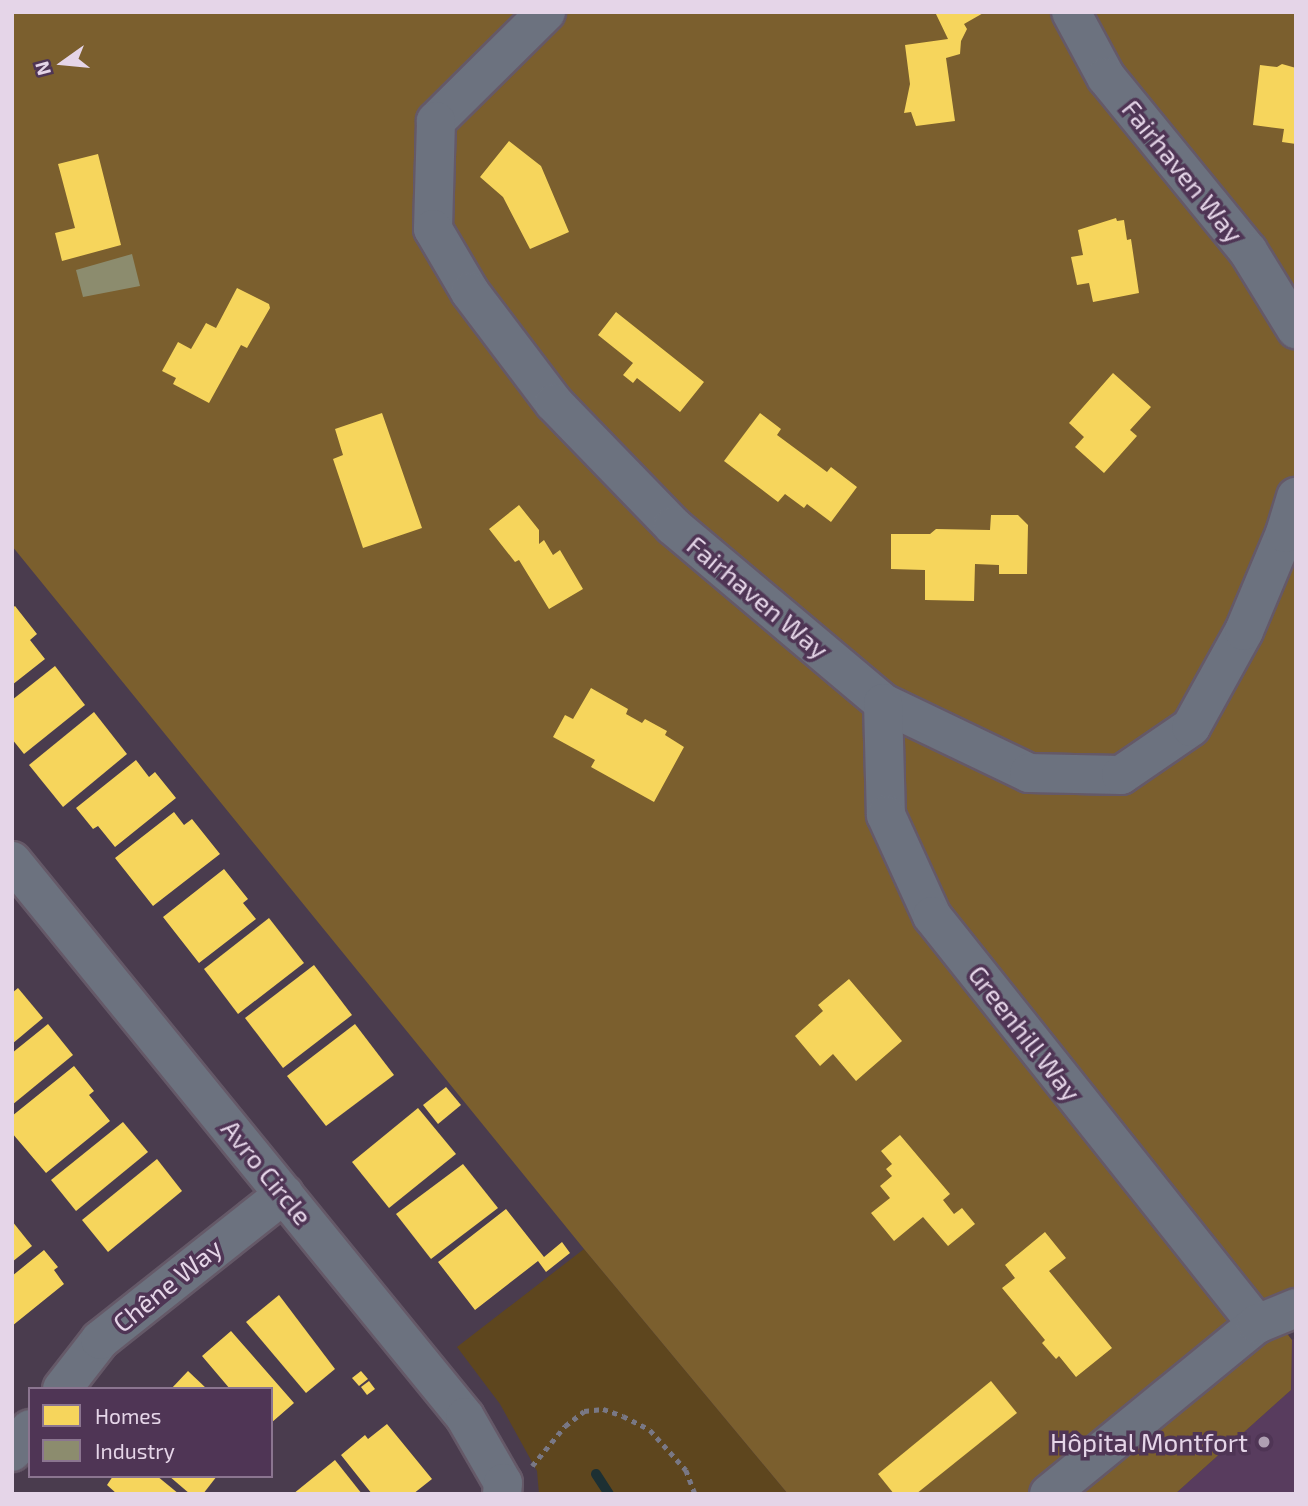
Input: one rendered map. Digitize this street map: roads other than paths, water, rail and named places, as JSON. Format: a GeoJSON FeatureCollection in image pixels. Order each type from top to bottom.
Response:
{"type":"FeatureCollection","features":[{"type":"Feature","properties":{"kind":"street","name":"Fairhaven Way"},"geometry":{"type":"LineString","coordinates":[[546,12],[436,121],[433,229],[470,292],[554,403],[674,526],[883,703],[1029,773],[1121,775],[1191,727],[1244,631],[1285,533],[1296,497]]}},
{"type":"Feature","properties":{"kind":"street","name":"Fairhaven Way"},"geometry":{"type":"LineString","coordinates":[[1071,12],[1107,77],[1248,251],[1296,329]]}},
{"type":"Feature","properties":{"kind":"street","name":"Greenhill Way"},"geometry":{"type":"LineString","coordinates":[[883,703],[886,815],[932,916],[1257,1324]]}},
{"type":"Feature","properties":{"kind":"street","name":"Avro Circle"},"geometry":{"type":"LineString","coordinates":[[12,861],[465,1417],[503,1483],[515,1481]]}},
{"type":"Feature","properties":{"kind":"street","name":"Chêne Way"},"geometry":{"type":"LineString","coordinates":[[63,1387],[100,1340],[284,1194]]}},
{"type":"Feature","properties":{"kind":"street"},"geometry":{"type":"LineString","coordinates":[[1049,1494],[1257,1324],[1296,1308]]}},
{"type":"Feature","properties":{"kind":"street"},"geometry":{"type":"LineString","coordinates":[[12,1452],[28,1432]]}},
{"type":"Feature","properties":{"kind":"waterway"},"geometry":{"type":"LineString","coordinates":[[596,1474],[609,1494]]}},
{"type":"Feature","properties":{"kind":"place","name":"Hôpital Montfort"},"geometry":{"type":"Point","coordinates":[1264,1442]}}]}
